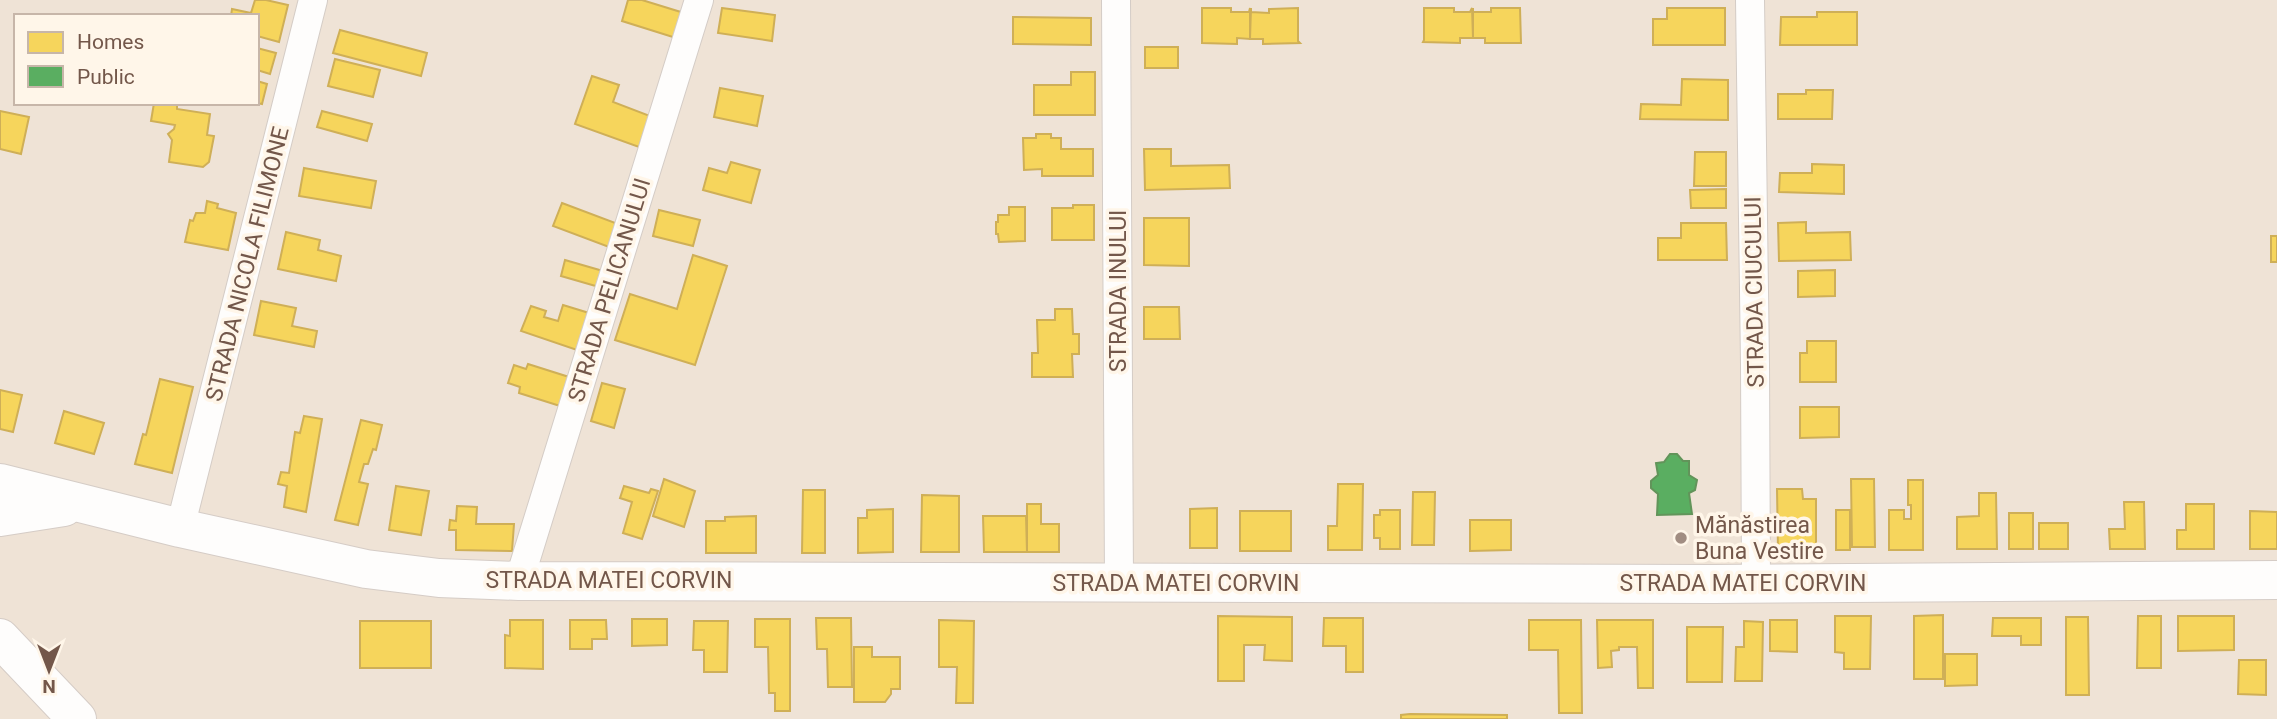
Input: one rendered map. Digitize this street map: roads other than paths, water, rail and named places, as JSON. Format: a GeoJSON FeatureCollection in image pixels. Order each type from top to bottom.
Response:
{"type":"FeatureCollection","features":[{"type":"Feature","properties":{"kind":"main road","name":"STRADA MATEI CORVIN"},"geometry":{"type":"LineString","coordinates":[[0,483],[180,528],[395,573],[439,578],[519,581],[1756,583],[2277,580]]}},
{"type":"Feature","properties":{"kind":"main road","name":"STRADA MATEI CORVIN"},"geometry":{"type":"LineString","coordinates":[[0,517],[40,509],[84,505]]}},
{"type":"Feature","properties":{"kind":"main road"},"geometry":{"type":"LineString","coordinates":[[0,638],[76,719]]}},
{"type":"Feature","properties":{"kind":"street","name":"STRADA NICOLA FILIMONE"},"geometry":{"type":"LineString","coordinates":[[180,528],[313,0]]}},
{"type":"Feature","properties":{"kind":"street","name":"STRADA PELICANULUI"},"geometry":{"type":"LineString","coordinates":[[519,581],[699,0]]}},
{"type":"Feature","properties":{"kind":"street","name":"STRADA INULUI"},"geometry":{"type":"LineString","coordinates":[[1116,0],[1119,582]]}},
{"type":"Feature","properties":{"kind":"street","name":"STRADA CIUCULUI"},"geometry":{"type":"LineString","coordinates":[[1749,0],[1756,583]]}},
{"type":"Feature","properties":{"kind":"place","name":"Mănăstirea Buna Vestire"},"geometry":{"type":"Point","coordinates":[1681,538]}}]}
